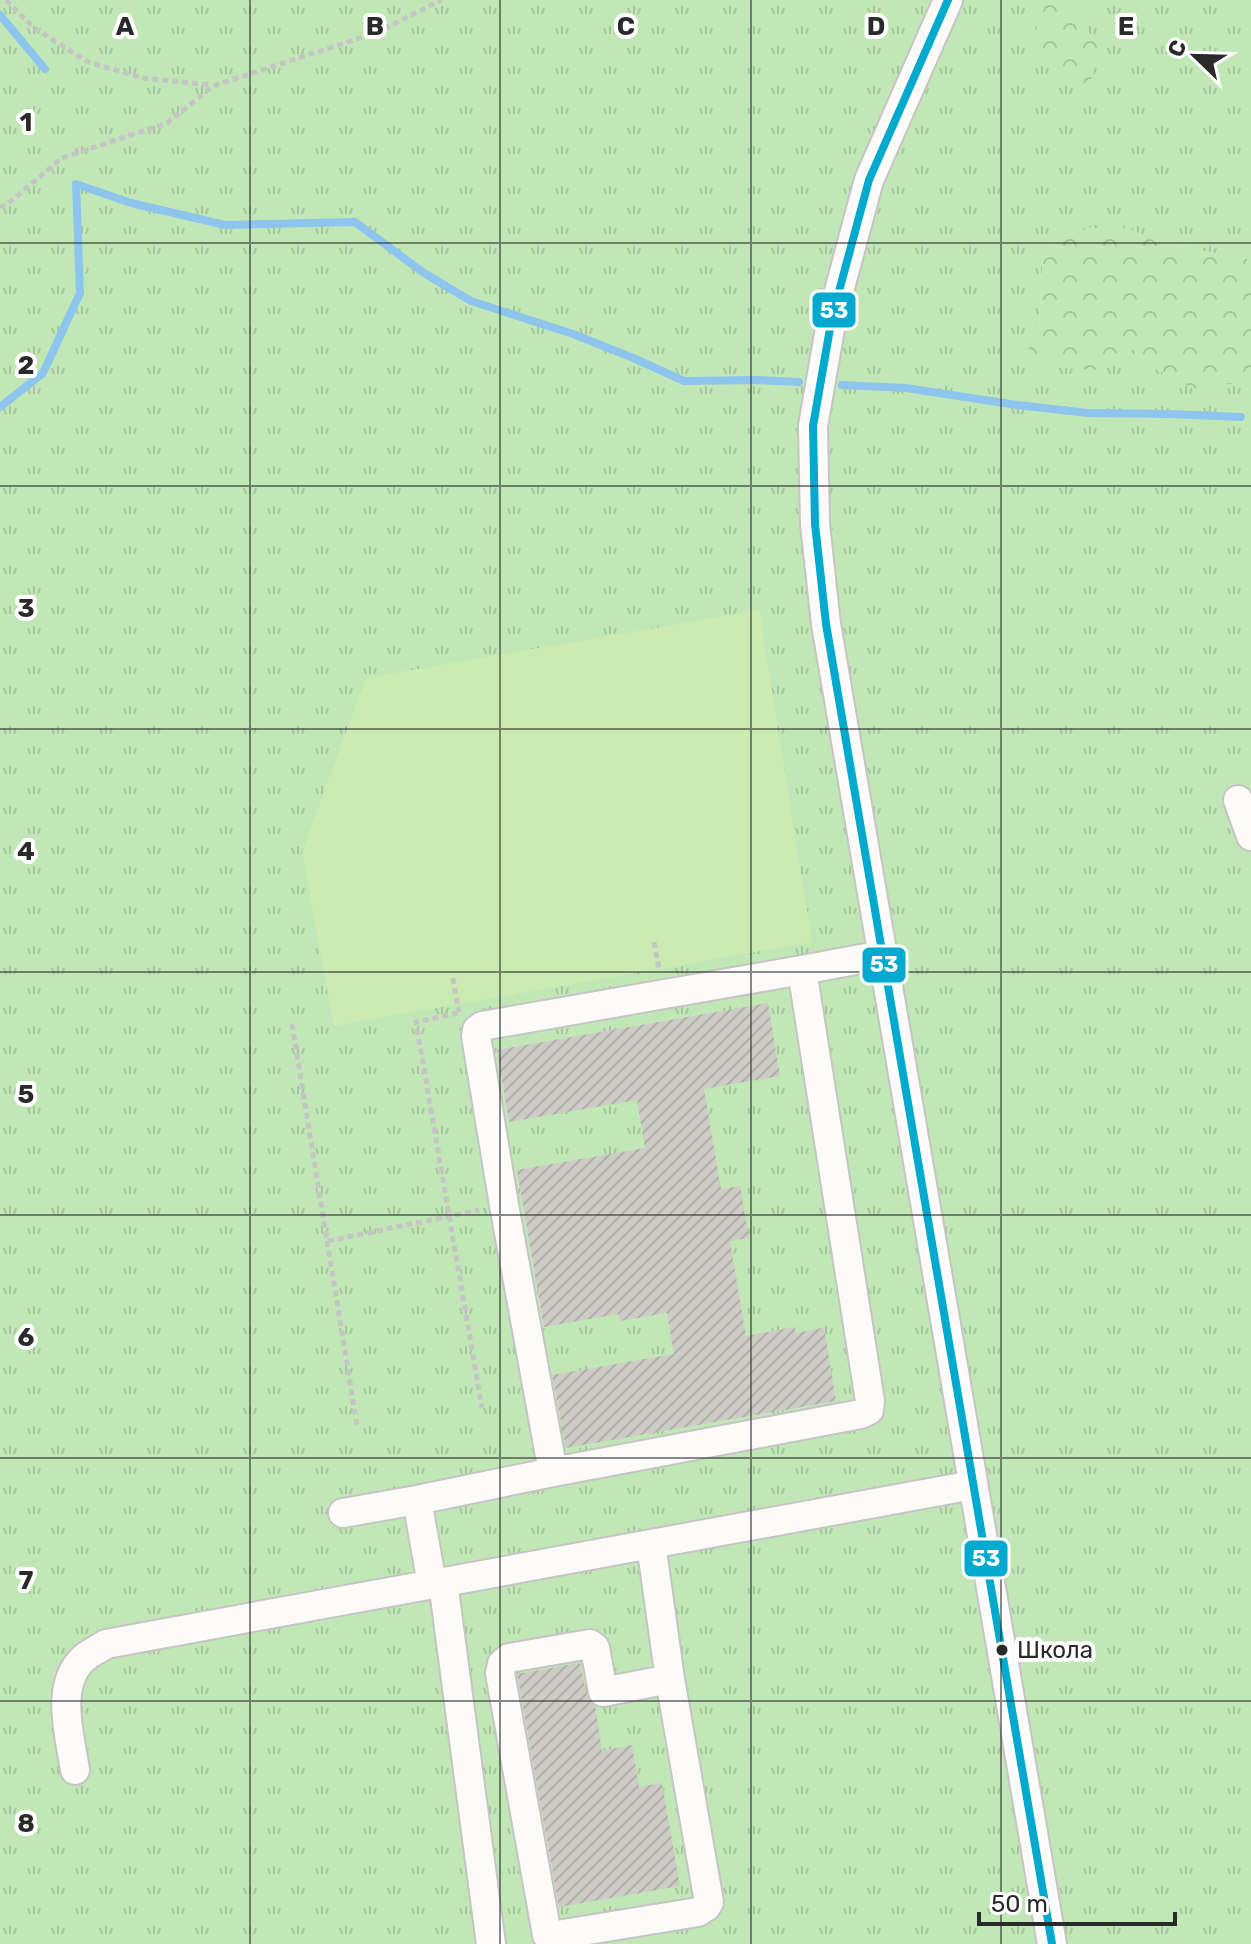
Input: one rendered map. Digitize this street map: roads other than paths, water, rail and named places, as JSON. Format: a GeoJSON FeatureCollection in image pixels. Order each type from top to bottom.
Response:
{"type":"FeatureCollection","features":[{"type":"Feature","properties":{"kind":"street"},"geometry":{"type":"LineString","coordinates":[[948,0],[869,180],[832,317],[813,426],[815,524],[826,624],[1052,1944]]}},
{"type":"Feature","properties":{"kind":"street"},"geometry":{"type":"LineString","coordinates":[[1238,800],[1251,836]]}},
{"type":"Feature","properties":{"kind":"street"},"geometry":{"type":"LineString","coordinates":[[553,1472],[476,1036],[468,1021],[482,1026],[882,955]]}},
{"type":"Feature","properties":{"kind":"street"},"geometry":{"type":"LineString","coordinates":[[343,1513],[869,1410],[802,970]]}},
{"type":"Feature","properties":{"kind":"street"},"geometry":{"type":"LineString","coordinates":[[75,1770],[66,1701],[70,1681],[82,1660],[106,1644],[973,1485]]}},
{"type":"Feature","properties":{"kind":"street"},"geometry":{"type":"LineString","coordinates":[[417,1500],[437,1583],[491,1944]]}},
{"type":"Feature","properties":{"kind":"street"},"geometry":{"type":"LineString","coordinates":[[651,1544],[670,1679],[710,1899],[708,1905],[698,1912],[547,1935],[500,1673],[502,1664],[509,1658],[590,1644],[595,1648],[603,1692],[670,1679]]}},
{"type":"Feature","properties":{"kind":"waterway"},"geometry":{"type":"LineString","coordinates":[[0,15],[45,69]]}},
{"type":"Feature","properties":{"kind":"waterway"},"geometry":{"type":"LineString","coordinates":[[0,407],[43,373],[80,293],[76,184],[131,203],[225,225],[355,222],[424,273],[471,301],[573,334],[684,381],[799,382]]}},
{"type":"Feature","properties":{"kind":"waterway"},"geometry":{"type":"LineString","coordinates":[[842,385],[906,388],[1088,413],[1241,417]]}},
{"type":"Feature","properties":{"kind":"place","name":"Школа"},"geometry":{"type":"Point","coordinates":[1002,1650]}}]}
